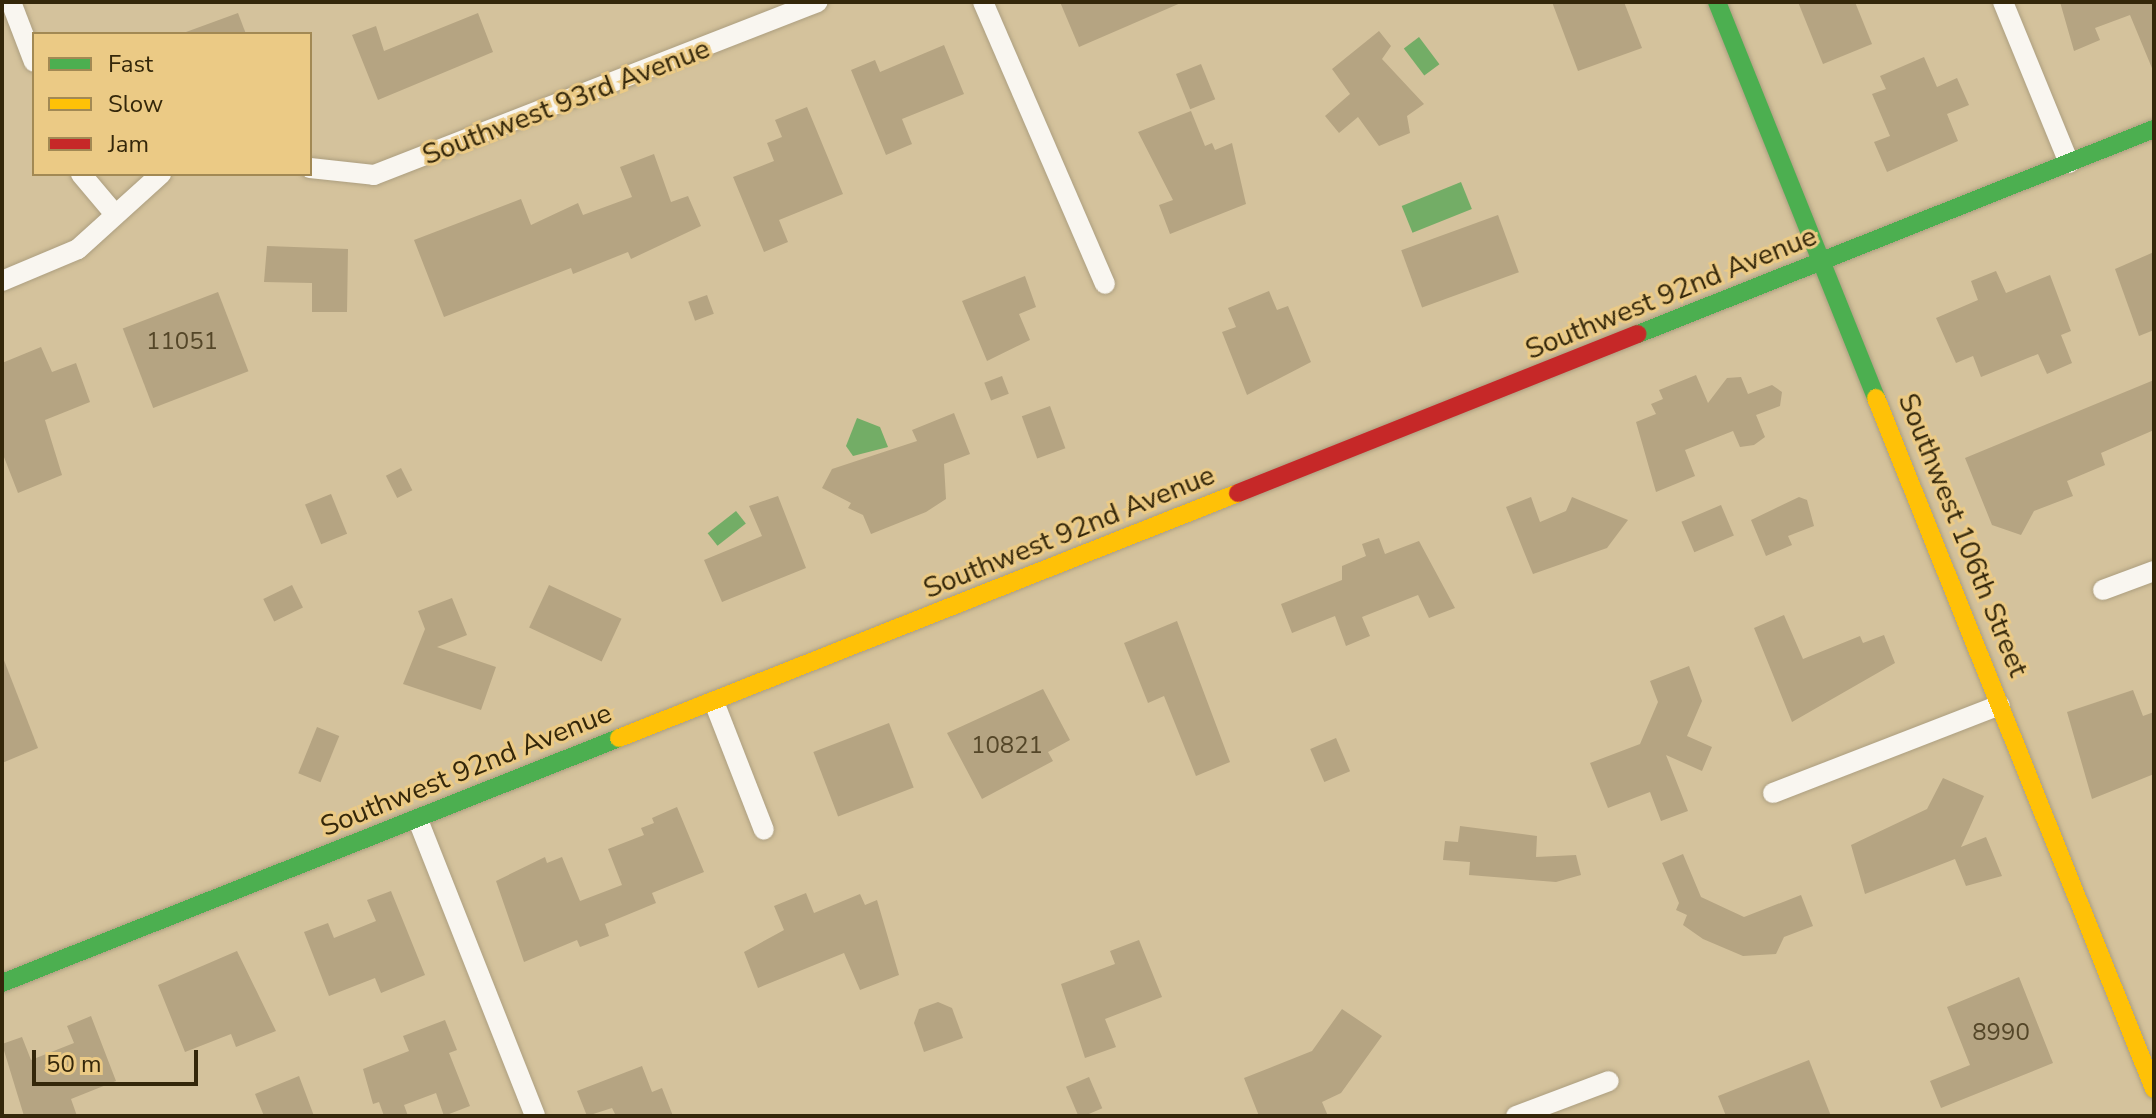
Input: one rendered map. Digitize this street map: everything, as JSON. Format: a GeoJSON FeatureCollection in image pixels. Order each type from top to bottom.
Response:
{"type":"FeatureCollection","features":[{"type":"Feature","properties":{"kind":"street"},"geometry":{"type":"LineString","coordinates":[[11,2],[32,57]]}},
{"type":"Feature","properties":{"kind":"street","name":"Southwest 93rd Avenue"},"geometry":{"type":"LineString","coordinates":[[312,168],[374,175],[817,2]]}},
{"type":"Feature","properties":{"kind":"street"},"geometry":{"type":"LineString","coordinates":[[983,2],[1105,284]]}},
{"type":"Feature","properties":{"kind":"street","name":"Southwest 106th Street"},"geometry":{"type":"LineString","coordinates":[[1717,2],[1825,262],[2154,1089]]}},
{"type":"Feature","properties":{"kind":"street"},"geometry":{"type":"LineString","coordinates":[[2003,2],[2069,163]]}},
{"type":"Feature","properties":{"kind":"street","name":"Southwest 92nd Avenue"},"geometry":{"type":"LineString","coordinates":[[2,983],[2154,129]]}},
{"type":"Feature","properties":{"kind":"street"},"geometry":{"type":"LineString","coordinates":[[83,176],[114,213]]}},
{"type":"Feature","properties":{"kind":"street"},"geometry":{"type":"LineString","coordinates":[[2,281],[78,249],[114,213],[159,176]]}},
{"type":"Feature","properties":{"kind":"street"},"geometry":{"type":"LineString","coordinates":[[2103,590],[2154,571]]}},
{"type":"Feature","properties":{"kind":"street"},"geometry":{"type":"LineString","coordinates":[[714,702],[764,830]]}},
{"type":"Feature","properties":{"kind":"street"},"geometry":{"type":"LineString","coordinates":[[1773,793],[2000,705]]}},
{"type":"Feature","properties":{"kind":"street"},"geometry":{"type":"LineString","coordinates":[[418,820],[535,1116]]}},
{"type":"Feature","properties":{"kind":"street"},"geometry":{"type":"LineString","coordinates":[[1516,1116],[1609,1081]]}},
{"type":"Feature","properties":{"kind":"shaded area"},"geometry":{"type":"Polygon","coordinates":[[[1419,37],[1439,64],[1424,76],[1404,48],[1419,37]]]}},
{"type":"Feature","properties":{"kind":"shaded area"},"geometry":{"type":"Polygon","coordinates":[[[1461,182],[1472,209],[1413,233],[1402,206],[1461,182]]]}},
{"type":"Feature","properties":{"kind":"shaded area"},"geometry":{"type":"Polygon","coordinates":[[[857,418],[880,427],[888,447],[853,456],[846,446],[857,418]]]}},
{"type":"Feature","properties":{"kind":"shaded area"},"geometry":{"type":"Polygon","coordinates":[[[736,511],[746,524],[717,546],[708,533],[736,511]]]}},
{"type":"Feature","properties":{"kind":"building"},"geometry":{"type":"Polygon","coordinates":[[[1060,2],[1183,2],[1079,47],[1060,2]]]}},
{"type":"Feature","properties":{"kind":"building"},"geometry":{"type":"Polygon","coordinates":[[[1552,2],[1624,2],[1642,48],[1578,71],[1552,2]]]}},
{"type":"Feature","properties":{"kind":"building"},"geometry":{"type":"Polygon","coordinates":[[[1798,2],[1855,2],[1872,44],[1823,64],[1798,2]]]}},
{"type":"Feature","properties":{"kind":"building"},"geometry":{"type":"Polygon","coordinates":[[[2060,2],[2154,2],[2154,73],[2130,15],[2095,28],[2100,40],[2074,51],[2060,2]]]}},
{"type":"Feature","properties":{"kind":"building"},"geometry":{"type":"Polygon","coordinates":[[[238,13],[245,32],[186,32],[238,13]]]}},
{"type":"Feature","properties":{"kind":"building"},"geometry":{"type":"Polygon","coordinates":[[[478,13],[493,52],[378,100],[352,35],[376,26],[384,51],[478,13]]]}},
{"type":"Feature","properties":{"kind":"building"},"geometry":{"type":"Polygon","coordinates":[[[1379,31],[1391,46],[1382,59],[1424,104],[1407,116],[1410,133],[1379,146],[1358,117],[1339,133],[1325,116],[1350,94],[1332,69],[1379,31]]]}},
{"type":"Feature","properties":{"kind":"building"},"geometry":{"type":"Polygon","coordinates":[[[944,45],[964,94],[902,119],[912,144],[886,155],[851,70],[875,60],[880,72],[944,45]]]}},
{"type":"Feature","properties":{"kind":"building"},"geometry":{"type":"Polygon","coordinates":[[[1924,57],[1937,87],[1957,78],[1969,105],[1947,114],[1958,141],[1887,172],[1874,142],[1890,136],[1872,94],[1886,89],[1880,76],[1924,57]]]}},
{"type":"Feature","properties":{"kind":"building"},"geometry":{"type":"Polygon","coordinates":[[[1201,64],[1215,99],[1190,109],[1176,74],[1201,64]]]}},
{"type":"Feature","properties":{"kind":"building"},"geometry":{"type":"Polygon","coordinates":[[[807,107],[843,194],[779,220],[788,242],[764,252],[733,177],[774,161],[767,143],[782,137],[775,120],[807,107]]]}},
{"type":"Feature","properties":{"kind":"building"},"geometry":{"type":"Polygon","coordinates":[[[1191,111],[1205,146],[1212,143],[1215,150],[1232,143],[1246,204],[1170,234],[1159,205],[1173,200],[1138,132],[1191,111]]]}},
{"type":"Feature","properties":{"kind":"building"},"geometry":{"type":"Polygon","coordinates":[[[654,154],[671,202],[688,196],[701,226],[631,259],[628,252],[573,274],[571,268],[444,317],[414,240],[521,199],[531,225],[578,203],[583,215],[632,197],[620,167],[654,154]]]}},
{"type":"Feature","properties":{"kind":"building"},"geometry":{"type":"Polygon","coordinates":[[[1498,215],[1519,272],[1422,308],[1401,250],[1498,215]]]}},
{"type":"Feature","properties":{"kind":"building"},"geometry":{"type":"Polygon","coordinates":[[[267,246],[348,249],[347,312],[312,312],[312,283],[264,282],[267,246]]]}},
{"type":"Feature","properties":{"kind":"building"},"geometry":{"type":"Polygon","coordinates":[[[2154,252],[2154,330],[2139,336],[2115,269],[2154,252]]]}},
{"type":"Feature","properties":{"kind":"building"},"geometry":{"type":"Polygon","coordinates":[[[1996,271],[2006,293],[2050,275],[2071,331],[2061,335],[2072,363],[2047,374],[2038,354],[1981,377],[1973,356],[1956,363],[1936,318],[1978,300],[1971,281],[1996,271]]]}},
{"type":"Feature","properties":{"kind":"building"},"geometry":{"type":"Polygon","coordinates":[[[1025,276],[1036,307],[1019,314],[1030,340],[987,361],[962,301],[1025,276]]]}},
{"type":"Feature","properties":{"kind":"building"},"geometry":{"type":"Polygon","coordinates":[[[1269,291],[1277,310],[1288,306],[1311,362],[1247,395],[1222,332],[1236,327],[1228,308],[1269,291]]]}},
{"type":"Feature","properties":{"kind":"building"},"geometry":{"type":"Polygon","coordinates":[[[218,292],[248,371],[153,408],[123,329],[218,292]]]}},
{"type":"Feature","properties":{"kind":"building"},"geometry":{"type":"Polygon","coordinates":[[[707,295],[714,314],[695,321],[688,302],[707,295]]]}},
{"type":"Feature","properties":{"kind":"building"},"geometry":{"type":"Polygon","coordinates":[[[41,347],[52,372],[76,363],[90,402],[45,420],[62,475],[18,493],[2,452],[2,363],[41,347]]]}},
{"type":"Feature","properties":{"kind":"building"},"geometry":{"type":"Polygon","coordinates":[[[1696,375],[1708,403],[1727,378],[1741,377],[1748,394],[1772,385],[1782,392],[1780,406],[1756,415],[1765,437],[1754,445],[1740,447],[1733,431],[1685,450],[1695,476],[1656,492],[1636,422],[1656,414],[1651,404],[1663,399],[1659,390],[1696,375]]]}},
{"type":"Feature","properties":{"kind":"building"},"geometry":{"type":"Polygon","coordinates":[[[1002,376],[1009,394],[991,401],[984,383],[1002,376]]]}},
{"type":"Feature","properties":{"kind":"building"},"geometry":{"type":"Polygon","coordinates":[[[2154,380],[2154,430],[2101,453],[2105,465],[2067,481],[2073,496],[2034,511],[2021,535],[1992,525],[1965,458],[2154,380]]]}},
{"type":"Feature","properties":{"kind":"building"},"geometry":{"type":"Polygon","coordinates":[[[1050,406],[1065,448],[1037,459],[1022,416],[1050,406]]]}},
{"type":"Feature","properties":{"kind":"building"},"geometry":{"type":"Polygon","coordinates":[[[954,413],[970,454],[944,464],[946,499],[926,512],[871,534],[863,515],[848,508],[851,503],[822,488],[832,469],[917,441],[912,430],[954,413]]]}},
{"type":"Feature","properties":{"kind":"building"},"geometry":{"type":"Polygon","coordinates":[[[401,468],[412,490],[397,498],[386,476],[401,468]]]}},
{"type":"Feature","properties":{"kind":"building"},"geometry":{"type":"Polygon","coordinates":[[[331,494],[347,534],[321,544],[305,504],[331,494]]]}},
{"type":"Feature","properties":{"kind":"building"},"geometry":{"type":"Polygon","coordinates":[[[778,496],[806,568],[722,602],[704,560],[762,536],[749,506],[778,496]]]}},
{"type":"Feature","properties":{"kind":"building"},"geometry":{"type":"Polygon","coordinates":[[[1531,497],[1540,522],[1566,511],[1572,497],[1628,520],[1607,548],[1533,574],[1506,507],[1531,497]]]}},
{"type":"Feature","properties":{"kind":"building"},"geometry":{"type":"Polygon","coordinates":[[[1799,497],[1807,500],[1814,526],[1788,536],[1792,545],[1766,556],[1751,520],[1799,497]]]}},
{"type":"Feature","properties":{"kind":"building"},"geometry":{"type":"Polygon","coordinates":[[[1721,505],[1734,535],[1694,552],[1681,522],[1721,505]]]}},
{"type":"Feature","properties":{"kind":"building"},"geometry":{"type":"Polygon","coordinates":[[[1379,538],[1385,554],[1419,541],[1455,608],[1429,618],[1418,595],[1362,617],[1370,636],[1346,646],[1335,616],[1292,633],[1281,604],[1342,580],[1342,566],[1366,556],[1362,544],[1379,538]]]}},
{"type":"Feature","properties":{"kind":"building"},"geometry":{"type":"Polygon","coordinates":[[[292,585],[303,607],[274,621],[263,599],[292,585]]]}},
{"type":"Feature","properties":{"kind":"building"},"geometry":{"type":"Polygon","coordinates":[[[549,585],[622,619],[602,661],[529,628],[549,585]]]}},
{"type":"Feature","properties":{"kind":"building"},"geometry":{"type":"Polygon","coordinates":[[[452,598],[467,635],[437,647],[496,667],[481,710],[403,684],[425,629],[418,611],[452,598]]]}},
{"type":"Feature","properties":{"kind":"building"},"geometry":{"type":"Polygon","coordinates":[[[1784,615],[1803,659],[1860,636],[1863,643],[1884,635],[1895,663],[1792,722],[1754,628],[1784,615]]]}},
{"type":"Feature","properties":{"kind":"building"},"geometry":{"type":"Polygon","coordinates":[[[1177,621],[1230,762],[1196,776],[1164,696],[1148,703],[1124,643],[1177,621]]]}},
{"type":"Feature","properties":{"kind":"building"},"geometry":{"type":"Polygon","coordinates":[[[2,655],[38,748],[2,763],[2,655]]]}},
{"type":"Feature","properties":{"kind":"building"},"geometry":{"type":"Polygon","coordinates":[[[1689,666],[1702,701],[1687,736],[1712,747],[1702,771],[1666,755],[1688,811],[1661,821],[1650,792],[1608,808],[1590,763],[1640,744],[1658,702],[1650,681],[1689,666]]]}},
{"type":"Feature","properties":{"kind":"building"},"geometry":{"type":"Polygon","coordinates":[[[1043,689],[1070,740],[1048,752],[1053,761],[982,799],[947,733],[1043,689]]]}},
{"type":"Feature","properties":{"kind":"building"},"geometry":{"type":"Polygon","coordinates":[[[2133,690],[2143,716],[2154,712],[2154,774],[2092,799],[2067,712],[2133,690]]]}},
{"type":"Feature","properties":{"kind":"building"},"geometry":{"type":"Polygon","coordinates":[[[889,723],[914,787],[838,816],[813,752],[889,723]]]}},
{"type":"Feature","properties":{"kind":"building"},"geometry":{"type":"Polygon","coordinates":[[[317,727],[339,736],[321,782],[298,773],[317,727]]]}},
{"type":"Feature","properties":{"kind":"building"},"geometry":{"type":"Polygon","coordinates":[[[1336,738],[1350,771],[1324,782],[1310,749],[1336,738]]]}},
{"type":"Feature","properties":{"kind":"building"},"geometry":{"type":"Polygon","coordinates":[[[1943,778],[1984,796],[1961,847],[1986,837],[2002,876],[1966,886],[1955,859],[1865,894],[1851,845],[1927,809],[1943,778]]]}},
{"type":"Feature","properties":{"kind":"building"},"geometry":{"type":"Polygon","coordinates":[[[677,807],[704,872],[652,893],[656,903],[605,924],[609,936],[580,947],[577,940],[524,962],[496,881],[545,857],[547,863],[562,857],[580,901],[622,885],[608,849],[644,835],[641,828],[654,823],[652,818],[677,807]]]}},
{"type":"Feature","properties":{"kind":"building"},"geometry":{"type":"Polygon","coordinates":[[[1460,826],[1537,836],[1536,857],[1576,855],[1581,875],[1556,882],[1469,875],[1470,862],[1443,860],[1445,841],[1458,842],[1460,826]]]}},
{"type":"Feature","properties":{"kind":"building"},"geometry":{"type":"Polygon","coordinates":[[[1683,854],[1701,897],[1744,917],[1801,895],[1813,926],[1784,937],[1776,954],[1743,956],[1703,939],[1683,925],[1687,915],[1676,910],[1679,903],[1662,863],[1683,854]]]}},
{"type":"Feature","properties":{"kind":"building"},"geometry":{"type":"Polygon","coordinates":[[[391,891],[425,975],[381,993],[375,978],[329,996],[304,932],[328,923],[334,938],[376,921],[367,900],[391,891]]]}},
{"type":"Feature","properties":{"kind":"building"},"geometry":{"type":"Polygon","coordinates":[[[806,893],[814,913],[860,894],[865,905],[877,900],[899,975],[860,990],[844,953],[758,988],[744,952],[784,930],[774,906],[806,893]]]}},
{"type":"Feature","properties":{"kind":"building"},"geometry":{"type":"Polygon","coordinates":[[[1139,940],[1162,997],[1105,1019],[1116,1047],[1085,1058],[1061,984],[1115,964],[1110,951],[1139,940]]]}},
{"type":"Feature","properties":{"kind":"building"},"geometry":{"type":"Polygon","coordinates":[[[237,951],[276,1031],[236,1047],[231,1034],[185,1052],[158,985],[237,951]]]}},
{"type":"Feature","properties":{"kind":"building"},"geometry":{"type":"Polygon","coordinates":[[[2019,977],[2053,1063],[1941,1108],[1930,1081],[1970,1065],[1947,1007],[2019,977]]]}},
{"type":"Feature","properties":{"kind":"building"},"geometry":{"type":"Polygon","coordinates":[[[938,1002],[952,1008],[963,1038],[924,1052],[914,1023],[919,1009],[938,1002]]]}},
{"type":"Feature","properties":{"kind":"building"},"geometry":{"type":"Polygon","coordinates":[[[1342,1009],[1382,1036],[1341,1093],[1322,1102],[1328,1116],[1259,1116],[1244,1078],[1312,1051],[1342,1009]]]}},
{"type":"Feature","properties":{"kind":"building"},"geometry":{"type":"Polygon","coordinates":[[[91,1016],[116,1081],[71,1099],[77,1116],[24,1116],[2,1044],[22,1037],[31,1060],[74,1043],[67,1026],[91,1016]]]}},
{"type":"Feature","properties":{"kind":"building"},"geometry":{"type":"Polygon","coordinates":[[[445,1020],[457,1050],[449,1053],[470,1106],[444,1116],[436,1093],[404,1105],[408,1116],[384,1116],[379,1102],[373,1104],[363,1069],[409,1051],[403,1036],[445,1020]]]}},
{"type":"Feature","properties":{"kind":"building"},"geometry":{"type":"Polygon","coordinates":[[[1809,1060],[1831,1116],[1726,1116],[1718,1096],[1809,1060]]]}},
{"type":"Feature","properties":{"kind":"building"},"geometry":{"type":"Polygon","coordinates":[[[642,1066],[652,1092],[662,1088],[673,1116],[616,1116],[612,1108],[587,1116],[577,1091],[642,1066]]]}},
{"type":"Feature","properties":{"kind":"building"},"geometry":{"type":"Polygon","coordinates":[[[299,1076],[314,1116],[264,1116],[255,1094],[299,1076]]]}},
{"type":"Feature","properties":{"kind":"building"},"geometry":{"type":"Polygon","coordinates":[[[1089,1077],[1102,1108],[1078,1116],[1066,1087],[1089,1077]]]}},
{"type":"Feature","properties":{"kind":"traffic: fast"},"geometry":{"type":"LineString","coordinates":[[1717,2],[1876,398]]}},
{"type":"Feature","properties":{"kind":"traffic: fast"},"geometry":{"type":"LineString","coordinates":[[1638,334],[2154,129]]}},
{"type":"Feature","properties":{"kind":"traffic: fast"},"geometry":{"type":"LineString","coordinates":[[2,983],[619,738]]}},
{"type":"Feature","properties":{"kind":"traffic: slow"},"geometry":{"type":"LineString","coordinates":[[1876,398],[2154,1089]]}},
{"type":"Feature","properties":{"kind":"traffic: slow"},"geometry":{"type":"LineString","coordinates":[[619,738],[1238,493]]}},
{"type":"Feature","properties":{"kind":"traffic: jam"},"geometry":{"type":"LineString","coordinates":[[1238,493],[1638,334]]}}]}
